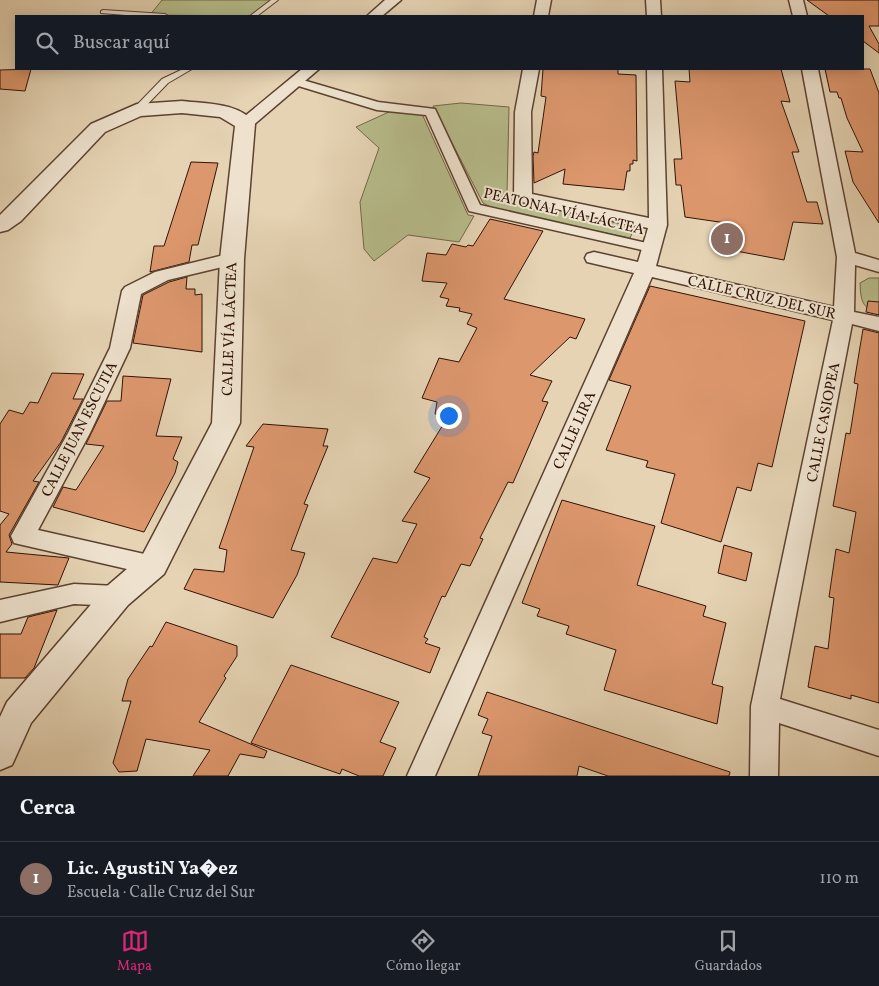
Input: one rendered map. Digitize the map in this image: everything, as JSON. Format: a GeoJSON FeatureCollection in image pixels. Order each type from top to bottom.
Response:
{"type":"FeatureCollection","features":[{"type":"Feature","properties":{"kind":"street"},"geometry":{"type":"LineString","coordinates":[[375,15],[394,0]]}},
{"type":"Feature","properties":{"kind":"street"},"geometry":{"type":"LineString","coordinates":[[541,15],[544,0]]}},
{"type":"Feature","properties":{"kind":"street"},"geometry":{"type":"LineString","coordinates":[[653,0],[654,15]]}},
{"type":"Feature","properties":{"kind":"street"},"geometry":{"type":"LineString","coordinates":[[796,0],[800,15]]}},
{"type":"Feature","properties":{"kind":"street"},"geometry":{"type":"LineString","coordinates":[[0,225],[14,216],[98,128],[137,110],[182,107],[225,112],[245,124],[310,70]]}},
{"type":"Feature","properties":{"kind":"street"},"geometry":{"type":"LineString","coordinates":[[531,70],[523,112],[523,197],[658,225]]}},
{"type":"Feature","properties":{"kind":"street","name":"CALLE LIRA"},"geometry":{"type":"LineString","coordinates":[[421,776],[648,259],[658,225],[655,70]]}},
{"type":"Feature","properties":{"kind":"street","name":"CALLE CASIOPEA"},"geometry":{"type":"LineString","coordinates":[[764,776],[765,706],[844,316],[846,257],[810,70]]}},
{"type":"Feature","properties":{"kind":"street","name":"PEATONAL VÍA LÁCTEA"},"geometry":{"type":"LineString","coordinates":[[296,82],[377,106],[430,112],[474,208],[648,259]]}},
{"type":"Feature","properties":{"kind":"street","name":"CALLE VÍA LÁCTEA"},"geometry":{"type":"LineString","coordinates":[[0,754],[19,713],[117,596],[153,565],[226,423],[232,259],[245,124]]}},
{"type":"Feature","properties":{"kind":"street"},"geometry":{"type":"LineString","coordinates":[[846,257],[879,266]]}},
{"type":"Feature","properties":{"kind":"street","name":"CALLE CRUZ DEL SUR"},"geometry":{"type":"LineString","coordinates":[[594,258],[648,259],[844,316],[879,324]]}},
{"type":"Feature","properties":{"kind":"street","name":"CALLE JUAN ESCUTIA"},"geometry":{"type":"LineString","coordinates":[[153,565],[23,536],[79,433],[120,348],[132,291],[162,276],[232,259]]}},
{"type":"Feature","properties":{"kind":"street"},"geometry":{"type":"LineString","coordinates":[[0,611],[74,594],[117,596]]}},
{"type":"Feature","properties":{"kind":"street"},"geometry":{"type":"LineString","coordinates":[[765,706],[879,743]]}},
{"type":"Feature","properties":{"kind":"lane"},"geometry":{"type":"LineString","coordinates":[[255,15],[275,0]]}},
{"type":"Feature","properties":{"kind":"lane"},"geometry":{"type":"LineString","coordinates":[[103,12],[150,15]]}},
{"type":"Feature","properties":{"kind":"lane"},"geometry":{"type":"LineString","coordinates":[[137,110],[165,81],[186,70]]}},
{"type":"Feature","properties":{"kind":"green space"},"geometry":{"type":"Polygon","coordinates":[[[162,0],[275,0],[254,15],[150,15],[162,0]]]}},
{"type":"Feature","properties":{"kind":"green space"},"geometry":{"type":"Polygon","coordinates":[[[461,103],[509,107],[507,193],[517,200],[635,227],[630,238],[496,210],[483,203],[433,106],[461,103]]]}},
{"type":"Feature","properties":{"kind":"green space"},"geometry":{"type":"Polygon","coordinates":[[[391,111],[422,114],[468,215],[474,216],[459,242],[408,235],[374,261],[364,249],[360,202],[379,148],[356,127],[391,111]]]}},
{"type":"Feature","properties":{"kind":"green space"},"geometry":{"type":"Polygon","coordinates":[[[869,278],[879,278],[879,313],[865,306],[862,299],[860,283],[869,278]]]}},
{"type":"Feature","properties":{"kind":"building"},"geometry":{"type":"Polygon","coordinates":[[[807,0],[879,0],[879,26],[869,26],[879,44],[879,53],[864,42],[864,15],[828,15],[807,0]]]}},
{"type":"Feature","properties":{"kind":"building"},"geometry":{"type":"Polygon","coordinates":[[[870,69],[879,93],[879,223],[853,182],[845,151],[863,152],[847,118],[841,98],[839,98],[837,92],[830,92],[825,70],[870,69]]]}},
{"type":"Feature","properties":{"kind":"building"},"geometry":{"type":"Polygon","coordinates":[[[0,70],[31,70],[25,91],[0,89],[0,70]]]}},
{"type":"Feature","properties":{"kind":"building"},"geometry":{"type":"Polygon","coordinates":[[[543,70],[618,70],[618,74],[636,75],[637,161],[633,160],[633,164],[630,164],[630,171],[627,171],[624,190],[563,184],[565,169],[534,183],[533,156],[534,152],[538,153],[546,97],[541,96],[543,70]]]}},
{"type":"Feature","properties":{"kind":"building"},"geometry":{"type":"Polygon","coordinates":[[[689,70],[781,70],[790,102],[781,101],[799,152],[792,152],[807,202],[817,202],[823,224],[793,222],[784,260],[720,248],[726,223],[685,217],[681,185],[676,185],[674,159],[682,159],[675,81],[690,82],[689,70]]]}},
{"type":"Feature","properties":{"kind":"building"},"geometry":{"type":"Polygon","coordinates":[[[191,162],[218,163],[198,245],[192,245],[189,262],[150,272],[154,246],[164,246],[191,162]]]}},
{"type":"Feature","properties":{"kind":"building"},"geometry":{"type":"Polygon","coordinates":[[[490,219],[543,231],[504,299],[585,319],[576,339],[570,337],[530,375],[552,381],[542,401],[548,402],[513,483],[508,482],[480,538],[483,539],[470,566],[461,564],[445,597],[442,596],[424,637],[428,639],[425,643],[440,648],[430,673],[331,637],[373,558],[397,563],[417,524],[402,521],[430,478],[414,472],[449,415],[435,414],[437,402],[422,398],[439,358],[459,362],[477,328],[467,324],[472,314],[459,311],[460,308],[446,306],[449,299],[440,297],[447,283],[422,281],[427,253],[446,255],[452,244],[466,247],[468,245],[473,246],[490,219]]]}},
{"type":"Feature","properties":{"kind":"building"},"geometry":{"type":"Polygon","coordinates":[[[187,277],[186,289],[195,289],[195,295],[202,294],[202,352],[133,343],[143,295],[169,282],[187,277]]]}},
{"type":"Feature","properties":{"kind":"building"},"geometry":{"type":"Polygon","coordinates":[[[650,286],[805,321],[772,467],[758,463],[751,491],[737,487],[721,542],[661,523],[675,474],[646,467],[648,461],[606,450],[631,386],[609,380],[650,286]]]}},
{"type":"Feature","properties":{"kind":"building"},"geometry":{"type":"Polygon","coordinates":[[[868,301],[879,302],[879,315],[866,312],[868,301]]]}},
{"type":"Feature","properties":{"kind":"building"},"geometry":{"type":"Polygon","coordinates":[[[863,329],[879,333],[879,703],[851,695],[851,699],[808,687],[815,646],[828,649],[834,598],[829,597],[836,549],[849,553],[856,512],[833,506],[846,433],[850,434],[858,384],[854,383],[863,329]]]}},
{"type":"Feature","properties":{"kind":"building"},"geometry":{"type":"Polygon","coordinates":[[[52,373],[84,374],[73,399],[83,399],[61,442],[33,481],[39,482],[9,535],[12,544],[6,552],[69,558],[58,585],[0,582],[0,525],[9,514],[0,511],[0,424],[9,410],[23,414],[30,402],[38,403],[52,373]]]}},
{"type":"Feature","properties":{"kind":"building"},"geometry":{"type":"Polygon","coordinates":[[[123,376],[171,379],[156,436],[182,437],[173,459],[178,462],[175,473],[144,532],[53,507],[63,487],[76,490],[104,446],[86,444],[107,401],[121,401],[123,376]]]}},
{"type":"Feature","properties":{"kind":"building"},"geometry":{"type":"Polygon","coordinates":[[[263,424],[328,429],[323,446],[328,446],[304,504],[308,505],[291,550],[305,553],[297,575],[273,618],[184,589],[194,569],[224,572],[227,550],[219,548],[254,447],[246,446],[263,424]]]}},
{"type":"Feature","properties":{"kind":"building"},"geometry":{"type":"Polygon","coordinates":[[[562,500],[655,526],[637,585],[706,606],[703,616],[726,623],[712,684],[723,687],[717,724],[604,690],[616,650],[566,634],[569,626],[537,616],[540,609],[522,603],[562,500]]]}},
{"type":"Feature","properties":{"kind":"building"},"geometry":{"type":"Polygon","coordinates":[[[724,545],[752,553],[746,581],[718,573],[724,545]]]}},
{"type":"Feature","properties":{"kind":"building"},"geometry":{"type":"Polygon","coordinates":[[[57,610],[34,668],[25,678],[0,678],[0,634],[21,634],[28,617],[57,610]]]}},
{"type":"Feature","properties":{"kind":"building"},"geometry":{"type":"Polygon","coordinates":[[[166,622],[237,646],[237,656],[224,676],[226,678],[199,722],[267,751],[264,758],[240,754],[228,776],[193,776],[210,750],[146,739],[137,771],[119,772],[113,763],[131,701],[122,701],[128,679],[150,646],[152,647],[166,622]]]}},
{"type":"Feature","properties":{"kind":"building"},"geometry":{"type":"Polygon","coordinates":[[[291,665],[399,702],[380,742],[396,748],[383,776],[359,776],[342,769],[340,774],[251,743],[291,665]]]}},
{"type":"Feature","properties":{"kind":"building"},"geometry":{"type":"Polygon","coordinates":[[[487,692],[730,772],[729,776],[608,776],[579,766],[577,776],[478,776],[492,736],[482,733],[488,719],[478,715],[487,692]]]}},
{"type":"Feature","properties":{"kind":"place","name":"Lic. AgustiN Ya�ez"},"geometry":{"type":"Point","coordinates":[727,239]}}]}
